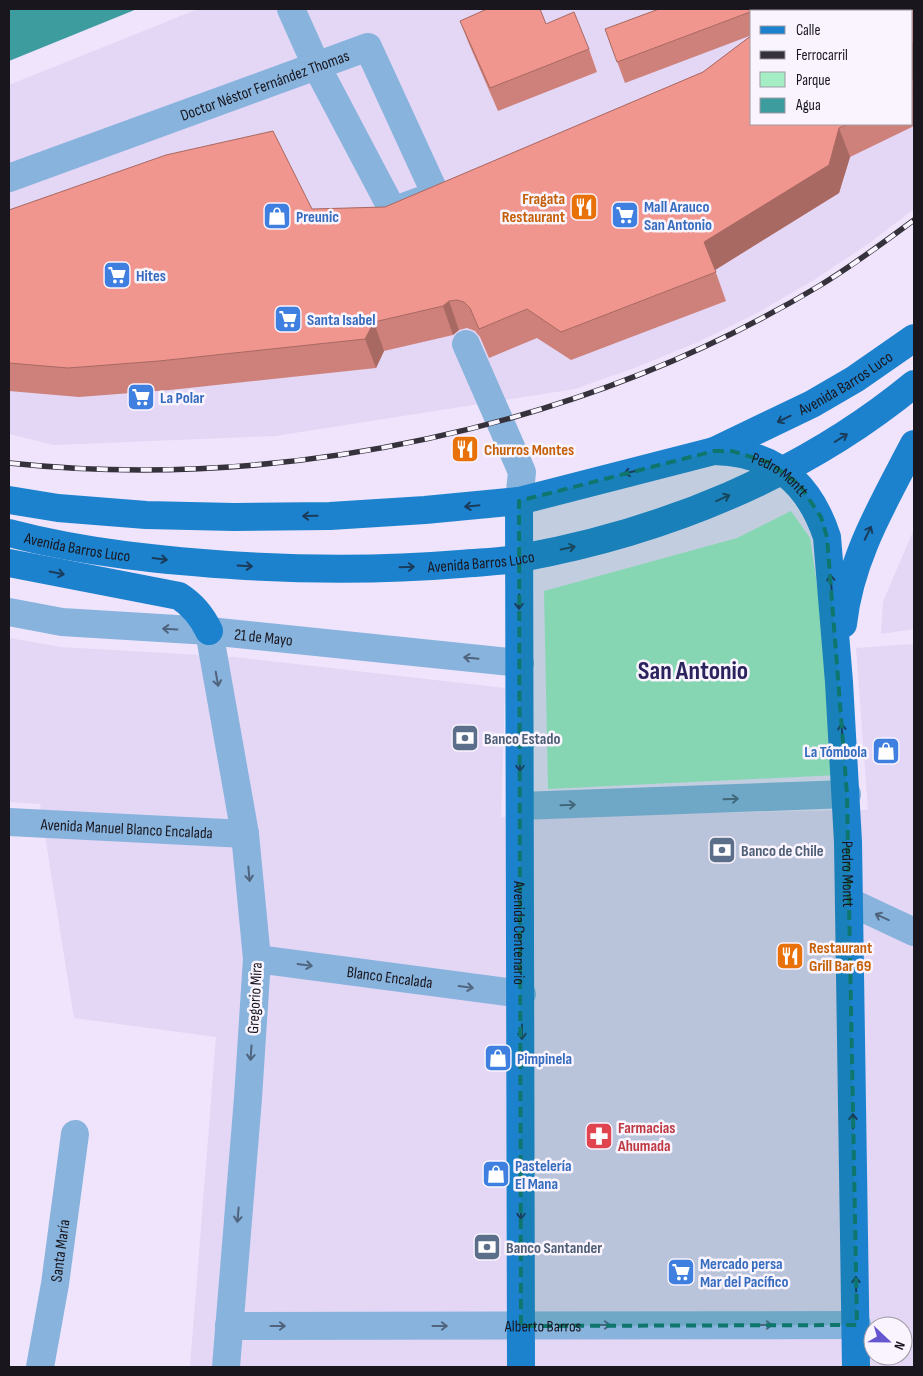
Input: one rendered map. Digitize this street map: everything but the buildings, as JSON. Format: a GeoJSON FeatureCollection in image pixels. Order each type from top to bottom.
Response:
{"type":"FeatureCollection","features":[{"type":"Feature","properties":{"kind":"main road","name":"Avenida Barros Luco"},"geometry":{"type":"LineString","coordinates":[[9,500],[58,508],[146,515],[234,517],[330,516],[519,500],[714,451],[812,404],[855,379],[914,338]]}},
{"type":"Feature","properties":{"kind":"main road","name":"Avenida Barros Luco"},"geometry":{"type":"LineString","coordinates":[[9,533],[116,554],[196,563],[276,568],[365,569],[436,566],[519,558],[586,544],[653,524],[718,501],[784,471],[852,432],[914,384]]}},
{"type":"Feature","properties":{"kind":"main road"},"geometry":{"type":"LineString","coordinates":[[839,682],[844,618],[862,546],[914,444]]}},
{"type":"Feature","properties":{"kind":"main road","name":"Pedro Montt"},"geometry":{"type":"LineString","coordinates":[[714,451],[732,451],[751,455],[784,471],[811,499],[827,537],[839,682],[850,902],[857,1325],[856,1367]]}},
{"type":"Feature","properties":{"kind":"main road","name":"Avenida Centenario"},"geometry":{"type":"LineString","coordinates":[[519,500],[522,994],[521,1367]]}},
{"type":"Feature","properties":{"kind":"main road"},"geometry":{"type":"LineString","coordinates":[[9,563],[179,596],[194,607],[203,618],[209,631]]}},
{"type":"Feature","properties":{"kind":"street"},"geometry":{"type":"LineString","coordinates":[[291,9],[316,65]]}},
{"type":"Feature","properties":{"kind":"street","name":"Doctor Néstor Fernández Thomas"},"geometry":{"type":"LineString","coordinates":[[9,178],[316,65],[368,47],[445,190],[393,211],[316,65]]}},
{"type":"Feature","properties":{"kind":"street"},"geometry":{"type":"LineString","coordinates":[[466,344],[522,472],[519,500]]}},
{"type":"Feature","properties":{"kind":"street","name":"21 de Mayo"},"geometry":{"type":"LineString","coordinates":[[9,612],[62,622],[209,631],[520,663]]}},
{"type":"Feature","properties":{"kind":"street","name":"Gregorio Mira"},"geometry":{"type":"LineString","coordinates":[[209,631],[245,834],[257,959],[248,1108],[226,1367]]}},
{"type":"Feature","properties":{"kind":"street"},"geometry":{"type":"LineString","coordinates":[[520,806],[846,794]]}},
{"type":"Feature","properties":{"kind":"street","name":"Avenida Manuel Blanco Encalada"},"geometry":{"type":"LineString","coordinates":[[9,822],[245,834]]}},
{"type":"Feature","properties":{"kind":"street"},"geometry":{"type":"LineString","coordinates":[[850,902],[914,932]]}},
{"type":"Feature","properties":{"kind":"street","name":"Blanco Encalada"},"geometry":{"type":"LineString","coordinates":[[257,959],[522,994]]}},
{"type":"Feature","properties":{"kind":"street","name":"Santa María"},"geometry":{"type":"LineString","coordinates":[[40,1367],[55,1284],[75,1134]]}},
{"type":"Feature","properties":{"kind":"street","name":"Alberto Barros"},"geometry":{"type":"LineString","coordinates":[[229,1326],[857,1325]]}},
{"type":"Feature","properties":{"kind":"highlighted area"},"geometry":{"type":"Polygon","coordinates":[[[714,451],[732,451],[768,462],[799,484],[821,517],[827,537],[847,794],[857,1325],[521,1326],[519,501],[714,451]]]}},
{"type":"Feature","properties":{"kind":"shaded area"},"geometry":{"type":"Polygon","coordinates":[[[198,9],[914,9],[914,209],[868,244],[814,280],[757,313],[698,342],[637,367],[575,389],[275,436],[54,445],[9,434],[9,85],[198,9]]]}},
{"type":"Feature","properties":{"kind":"shaded area"},"geometry":{"type":"Polygon","coordinates":[[[914,529],[914,629],[881,634],[883,602],[914,529]]]}},
{"type":"Feature","properties":{"kind":"shaded area"},"geometry":{"type":"Polygon","coordinates":[[[9,638],[61,647],[234,657],[505,688],[501,817],[868,810],[856,648],[914,644],[914,1367],[190,1367],[216,1037],[74,1018],[40,804],[9,802],[9,638]]]}},
{"type":"Feature","properties":{"kind":"green space"},"geometry":{"type":"Polygon","coordinates":[[[791,511],[810,538],[833,693],[838,775],[548,789],[544,591],[737,538],[791,511]]]}},
{"type":"Feature","properties":{"kind":"water"},"geometry":{"type":"Polygon","coordinates":[[[9,9],[137,9],[9,61],[9,9]]]}},
{"type":"Feature","properties":{"kind":"railway"},"geometry":{"type":"LineString","coordinates":[[9,463],[113,470],[218,468],[323,457],[428,439],[531,412],[631,378],[728,336],[819,286],[914,220]]}},
{"type":"Feature","properties":{"kind":"place","name":"Fragata Restaurant"},"geometry":{"type":"Point","coordinates":[584,207]}},
{"type":"Feature","properties":{"kind":"place","name":"Mall Arauco San Antonio"},"geometry":{"type":"Point","coordinates":[625,215]}},
{"type":"Feature","properties":{"kind":"place","name":"Preunic"},"geometry":{"type":"Point","coordinates":[277,216]}},
{"type":"Feature","properties":{"kind":"place","name":"Hites"},"geometry":{"type":"Point","coordinates":[117,275]}},
{"type":"Feature","properties":{"kind":"place","name":"Santa Isabel"},"geometry":{"type":"Point","coordinates":[288,319]}},
{"type":"Feature","properties":{"kind":"place","name":"La Polar"},"geometry":{"type":"Point","coordinates":[141,397]}},
{"type":"Feature","properties":{"kind":"place","name":"Churros Montes"},"geometry":{"type":"Point","coordinates":[465,449]}},
{"type":"Feature","properties":{"kind":"place","name":"Banco Estado"},"geometry":{"type":"Point","coordinates":[465,738]}},
{"type":"Feature","properties":{"kind":"place","name":"La Tómbola"},"geometry":{"type":"Point","coordinates":[886,751]}},
{"type":"Feature","properties":{"kind":"place","name":"Banco de Chile"},"geometry":{"type":"Point","coordinates":[722,850]}},
{"type":"Feature","properties":{"kind":"place","name":"Restaurant Grill Bar 69"},"geometry":{"type":"Point","coordinates":[790,956]}},
{"type":"Feature","properties":{"kind":"place","name":"Pimpinela"},"geometry":{"type":"Point","coordinates":[498,1058]}},
{"type":"Feature","properties":{"kind":"place","name":"Farmacias Ahumada"},"geometry":{"type":"Point","coordinates":[599,1136]}},
{"type":"Feature","properties":{"kind":"place","name":"Pastelería El Mana"},"geometry":{"type":"Point","coordinates":[496,1174]}},
{"type":"Feature","properties":{"kind":"place","name":"Banco Santander"},"geometry":{"type":"Point","coordinates":[487,1247]}},
{"type":"Feature","properties":{"kind":"place","name":"Mercado persa Mar del Pacífico"},"geometry":{"type":"Point","coordinates":[681,1272]}},
{"type":"Feature","properties":{"kind":"district","name":"San Antonio"},"geometry":{"type":"Point","coordinates":[693,670]}}]}
